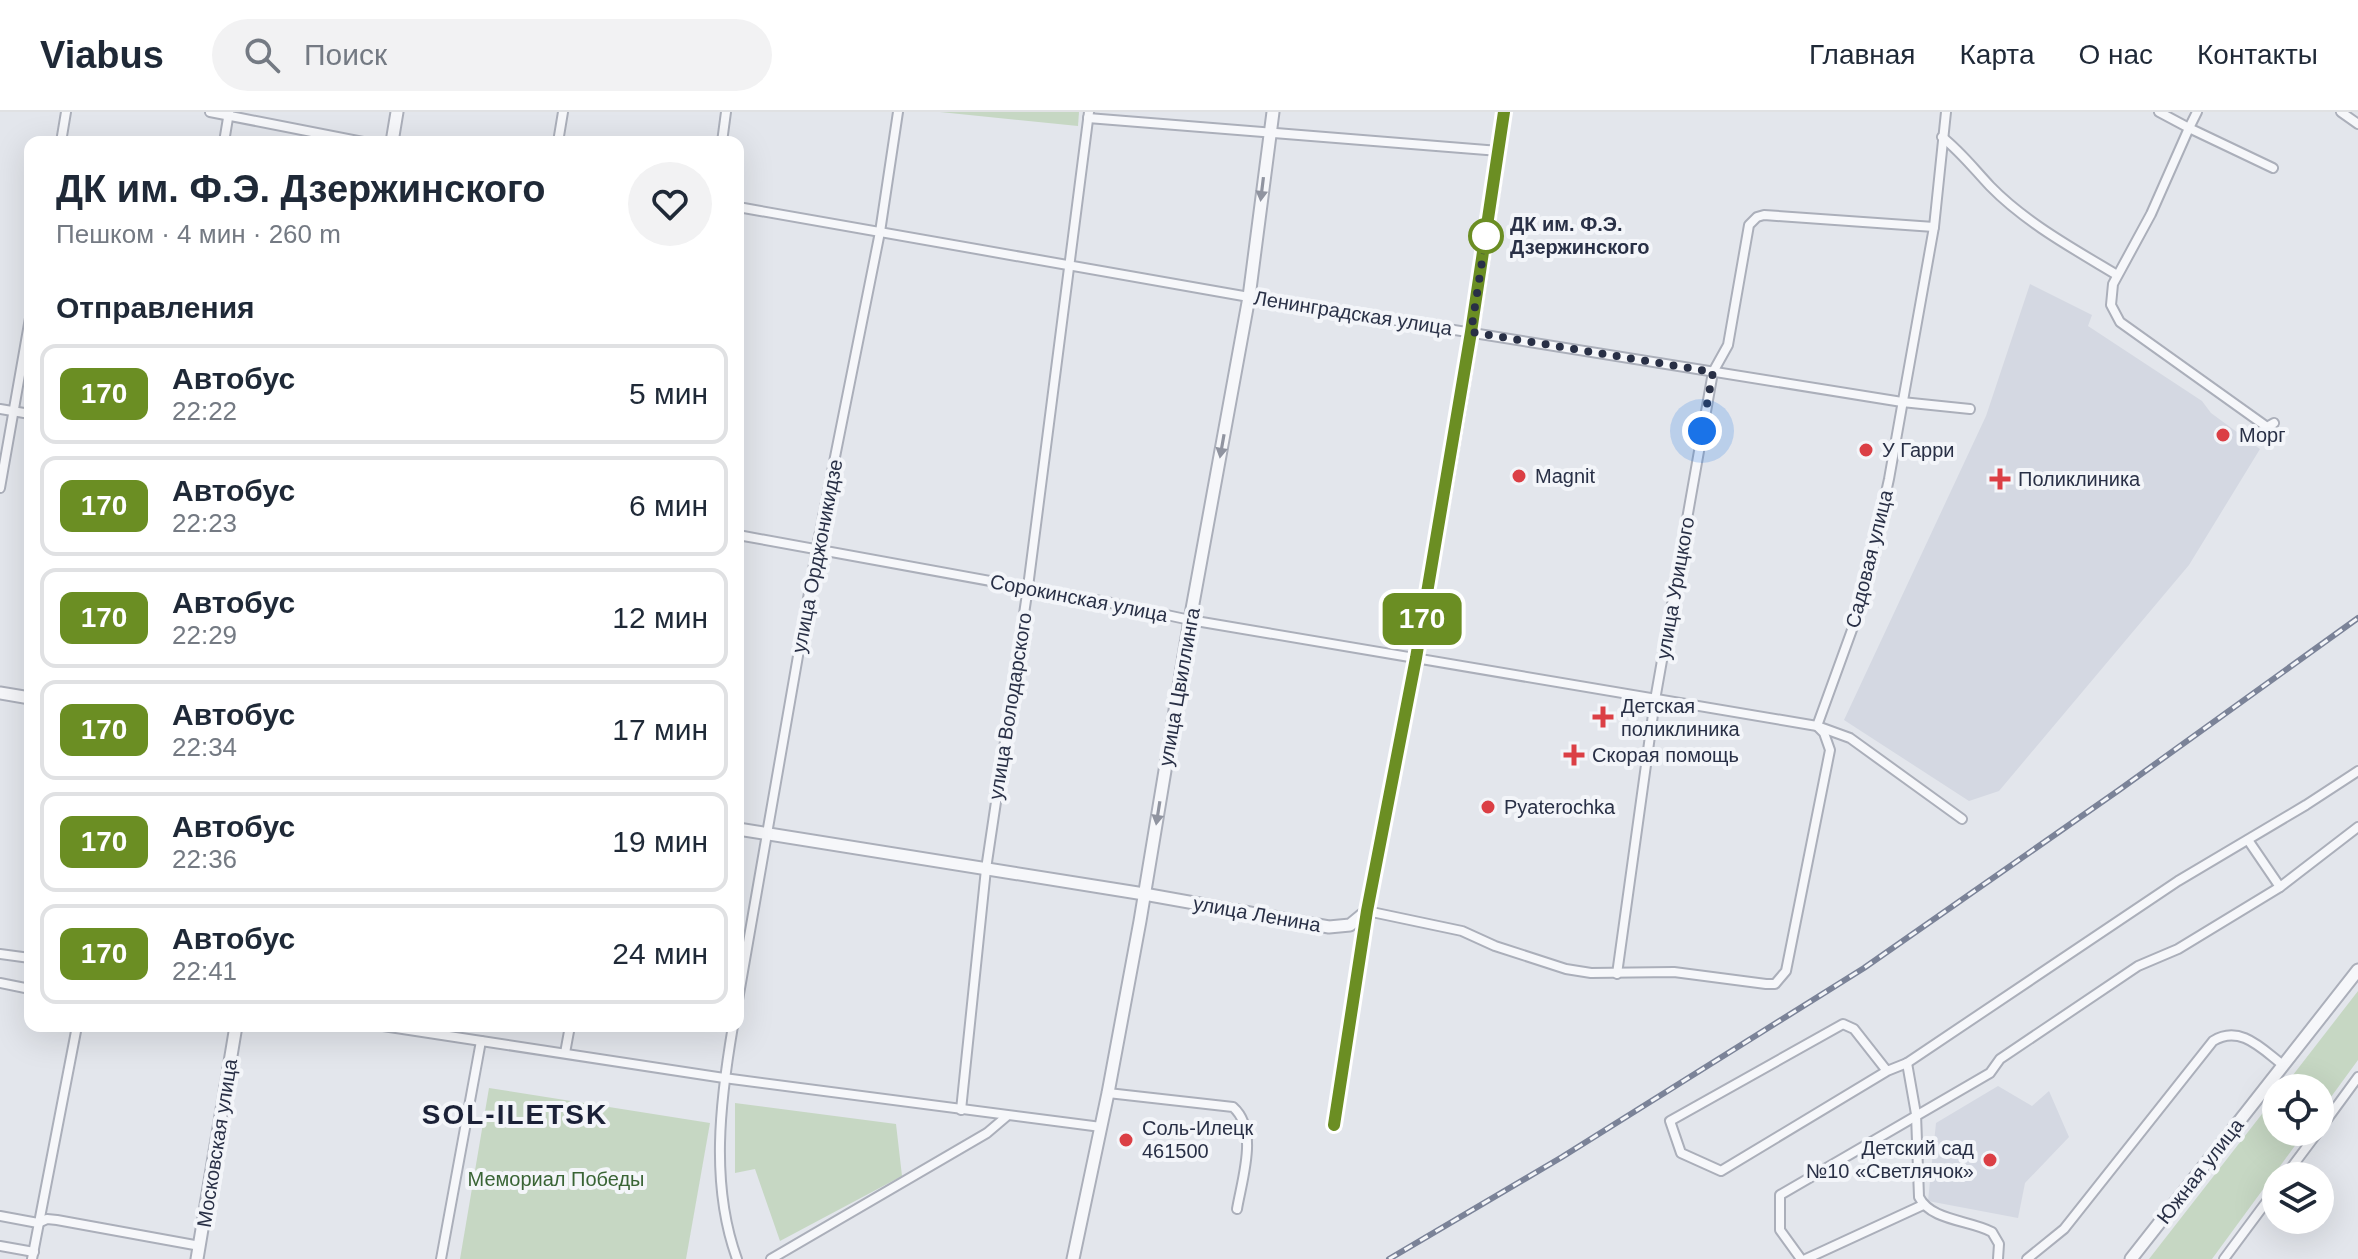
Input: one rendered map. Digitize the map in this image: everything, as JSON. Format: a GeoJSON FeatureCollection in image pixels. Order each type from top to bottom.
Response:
{"type":"FeatureCollection","features":[{"type":"Feature","properties":{"kind":"street"},"geometry":{"type":"LineString","coordinates":[[62,136],[66,112]]}},
{"type":"Feature","properties":{"kind":"street"},"geometry":{"type":"LineString","coordinates":[[210,112],[334,136]]}},
{"type":"Feature","properties":{"kind":"street"},"geometry":{"type":"LineString","coordinates":[[393,136],[397,112]]}},
{"type":"Feature","properties":{"kind":"street"},"geometry":{"type":"LineString","coordinates":[[559,136],[563,112]]}},
{"type":"Feature","properties":{"kind":"street"},"geometry":{"type":"LineString","coordinates":[[723,136],[726,112]]}},
{"type":"Feature","properties":{"kind":"street","name":"улица Орджоникидзе"},"geometry":{"type":"LineString","coordinates":[[744,966],[817,547],[880,232],[898,112]]}},
{"type":"Feature","properties":{"kind":"street","name":"улица Цвиллинга"},"geometry":{"type":"LineString","coordinates":[[1073,1259],[1108,1093],[1249,297],[1273,112]]}},
{"type":"Feature","properties":{"kind":"street"},"geometry":{"type":"LineString","coordinates":[[1334,1125],[1367,911],[1416,658],[1471,332],[1504,112]]}},
{"type":"Feature","properties":{"kind":"street","name":"Садовая улица"},"geometry":{"type":"LineString","coordinates":[[1817,726],[1861,605],[1889,479],[1934,227],[1946,112]]}},
{"type":"Feature","properties":{"kind":"street"},"geometry":{"type":"LineString","coordinates":[[2159,112],[2273,168]]}},
{"type":"Feature","properties":{"kind":"street"},"geometry":{"type":"LineString","coordinates":[[2197,112],[2151,214],[2117,275],[2111,305],[2120,322],[2267,427],[2274,423]]}},
{"type":"Feature","properties":{"kind":"street"},"geometry":{"type":"LineString","coordinates":[[2341,112],[2358,124]]}},
{"type":"Feature","properties":{"kind":"street"},"geometry":{"type":"LineString","coordinates":[[225,136],[229,114]]}},
{"type":"Feature","properties":{"kind":"street"},"geometry":{"type":"LineString","coordinates":[[1089,115],[1499,151]]}},
{"type":"Feature","properties":{"kind":"street","name":"улица Володарского"},"geometry":{"type":"LineString","coordinates":[[961,1110],[986,869],[1028,587],[1089,115]]}},
{"type":"Feature","properties":{"kind":"street"},"geometry":{"type":"LineString","coordinates":[[1942,137],[1961,151],[1991,186],[2040,227],[2117,275]]}},
{"type":"Feature","properties":{"kind":"street","name":"Ленинградская улица"},"geometry":{"type":"LineString","coordinates":[[744,208],[1249,297],[1902,402],[1970,409]]}},
{"type":"Feature","properties":{"kind":"street","name":"улица Урицкого"},"geometry":{"type":"LineString","coordinates":[[1617,974],[1655,700],[1713,372],[1728,345],[1749,225],[1764,215],[1934,227]]}},
{"type":"Feature","properties":{"kind":"street"},"geometry":{"type":"LineString","coordinates":[[0,488],[24,353]]}},
{"type":"Feature","properties":{"kind":"street"},"geometry":{"type":"LineString","coordinates":[[0,409],[24,413]]}},
{"type":"Feature","properties":{"kind":"street","name":"Сорокинская улица"},"geometry":{"type":"LineString","coordinates":[[744,536],[817,547],[1190,620],[1817,726],[1850,738],[1962,819]]}},
{"type":"Feature","properties":{"kind":"street"},"geometry":{"type":"LineString","coordinates":[[0,693],[24,697]]}},
{"type":"Feature","properties":{"kind":"street"},"geometry":{"type":"LineString","coordinates":[[1367,911],[1462,931],[1507,950],[1566,969],[1617,974],[1674,972],[1775,984],[1786,971],[1830,750],[1824,733],[1817,726]]}},
{"type":"Feature","properties":{"kind":"street"},"geometry":{"type":"LineString","coordinates":[[1887,1071],[1854,1029],[1843,1024],[1670,1121],[1681,1153],[1721,1171],[1887,1071],[1907,1063],[2178,881],[2358,771]]}},
{"type":"Feature","properties":{"kind":"street"},"geometry":{"type":"LineString","coordinates":[[1923,1205],[1804,1259],[1780,1230],[1780,1195],[1990,1073],[2000,1059],[2138,966],[2178,949],[2280,887],[2358,827]]}},
{"type":"Feature","properties":{"kind":"street","name":"улица Ленина"},"geometry":{"type":"LineString","coordinates":[[744,830],[1329,927],[1350,925],[1367,911]]}},
{"type":"Feature","properties":{"kind":"street"},"geometry":{"type":"LineString","coordinates":[[2248,840],[2280,887]]}},
{"type":"Feature","properties":{"kind":"street"},"geometry":{"type":"LineString","coordinates":[[0,954],[24,957]]}},
{"type":"Feature","properties":{"kind":"street","name":"Южная улица"},"geometry":{"type":"LineString","coordinates":[[2131,1259],[2358,970]]}},
{"type":"Feature","properties":{"kind":"street"},"geometry":{"type":"LineString","coordinates":[[0,983],[24,988]]}},
{"type":"Feature","properties":{"kind":"street"},"geometry":{"type":"LineString","coordinates":[[0,1246],[33,1256],[76,1032]]}},
{"type":"Feature","properties":{"kind":"street","name":"Московская улица"},"geometry":{"type":"LineString","coordinates":[[197,1259],[232,1032]]}},
{"type":"Feature","properties":{"kind":"street"},"geometry":{"type":"LineString","coordinates":[[429,1032],[724,1078],[1101,1127]]}},
{"type":"Feature","properties":{"kind":"street"},"geometry":{"type":"LineString","coordinates":[[565,1053],[569,1032]]}},
{"type":"Feature","properties":{"kind":"street"},"geometry":{"type":"LineString","coordinates":[[732,1032],[724,1078],[721,1201],[726,1230],[737,1259]]}},
{"type":"Feature","properties":{"kind":"street"},"geometry":{"type":"LineString","coordinates":[[2027,1259],[2064,1229],[2213,1041],[2231,1035],[2248,1038],[2283,1065]]}},
{"type":"Feature","properties":{"kind":"street"},"geometry":{"type":"LineString","coordinates":[[441,1259],[481,1041]]}},
{"type":"Feature","properties":{"kind":"street"},"geometry":{"type":"LineString","coordinates":[[1907,1063],[1916,1114],[1917,1186],[1923,1205],[1940,1215],[1992,1232],[1999,1244],[1998,1259]]}},
{"type":"Feature","properties":{"kind":"street"},"geometry":{"type":"LineString","coordinates":[[2334,1110],[2358,1077]]}},
{"type":"Feature","properties":{"kind":"street"},"geometry":{"type":"LineString","coordinates":[[1108,1093],[1223,1104],[1241,1113],[1246,1132],[1246,1152],[1237,1209]]}},
{"type":"Feature","properties":{"kind":"street"},"geometry":{"type":"LineString","coordinates":[[771,1259],[987,1133],[1007,1116]]}},
{"type":"Feature","properties":{"kind":"street"},"geometry":{"type":"LineString","coordinates":[[2224,1259],[2262,1208]]}},
{"type":"Feature","properties":{"kind":"street"},"geometry":{"type":"LineString","coordinates":[[0,1216],[38,1223],[47,1219],[57,1220],[200,1246]]}},
{"type":"Feature","properties":{"kind":"shaded area"},"geometry":{"type":"Polygon","coordinates":[[[2030,284],[2092,315],[2088,326],[2202,401],[2211,413],[2260,449],[2189,565],[1999,791],[1969,801],[1844,720],[1986,416],[2030,284]]]}},
{"type":"Feature","properties":{"kind":"shaded area","name":"Детский сад №10 «Светлячок»"},"geometry":{"type":"Polygon","coordinates":[[[1998,1086],[2032,1106],[2049,1091],[2069,1137],[2025,1183],[2018,1218],[1928,1201],[1936,1123],[1998,1086]]]}},
{"type":"Feature","properties":{"kind":"green space"},"geometry":{"type":"Polygon","coordinates":[[[940,112],[1079,112],[1078,126],[940,112]]]}},
{"type":"Feature","properties":{"kind":"green space"},"geometry":{"type":"Polygon","coordinates":[[[2358,991],[2358,1060],[2334,1093],[2334,1074],[2294,1074],[2358,991]]]}},
{"type":"Feature","properties":{"kind":"green space","name":"Мемориал Победы"},"geometry":{"type":"Polygon","coordinates":[[[489,1088],[710,1123],[686,1259],[460,1259],[489,1088]]]}},
{"type":"Feature","properties":{"kind":"green space"},"geometry":{"type":"Polygon","coordinates":[[[735,1103],[896,1124],[902,1176],[780,1241],[755,1169],[735,1173],[735,1103]]]}},
{"type":"Feature","properties":{"kind":"green space"},"geometry":{"type":"Polygon","coordinates":[[[2262,1114],[2262,1146],[2295,1146],[2283,1162],[2262,1162],[2262,1191],[2212,1259],[2149,1259],[2262,1114]]]}},
{"type":"Feature","properties":{"kind":"railway"},"geometry":{"type":"LineString","coordinates":[[1389,1259],[1562,1157],[1864,968],[2358,618]]}},
{"type":"Feature","properties":{"kind":"bus line","name":"170"},"geometry":{"type":"LineString","coordinates":[[1334,1125],[1367,911],[1416,658],[1471,332],[1504,112]]}},
{"type":"Feature","properties":{"kind":"place","name":"ДК им. Ф.Э. Дзержинского"},"geometry":{"type":"Point","coordinates":[1486,236]}},
{"type":"Feature","properties":{"kind":"place","name":"Морг"},"geometry":{"type":"Point","coordinates":[2223,435]}},
{"type":"Feature","properties":{"kind":"place","name":"У Гарри"},"geometry":{"type":"Point","coordinates":[1866,450]}},
{"type":"Feature","properties":{"kind":"place","name":"Magnit"},"geometry":{"type":"Point","coordinates":[1519,476]}},
{"type":"Feature","properties":{"kind":"place","name":"Поликлиника"},"geometry":{"type":"Point","coordinates":[2000,479]}},
{"type":"Feature","properties":{"kind":"place","name":"Детская поликлиника"},"geometry":{"type":"Point","coordinates":[1603,717]}},
{"type":"Feature","properties":{"kind":"place","name":"Скорая помощь"},"geometry":{"type":"Point","coordinates":[1574,755]}},
{"type":"Feature","properties":{"kind":"place","name":"Pyaterochka"},"geometry":{"type":"Point","coordinates":[1488,807]}},
{"type":"Feature","properties":{"kind":"place","name":"Соль-Илецк 461500"},"geometry":{"type":"Point","coordinates":[1126,1140]}},
{"type":"Feature","properties":{"kind":"place","name":"Детский сад №10 «Светлячок»"},"geometry":{"type":"Point","coordinates":[1990,1160]}},
{"type":"Feature","properties":{"kind":"district","name":"SOL-ILETSK"},"geometry":{"type":"Point","coordinates":[515,1114]}},
{"type":"Feature","properties":{"kind":"route"},"geometry":{"type":"LineString","coordinates":[[1486,236],[1471,332],[1713,372],[1702,431]]}}]}
